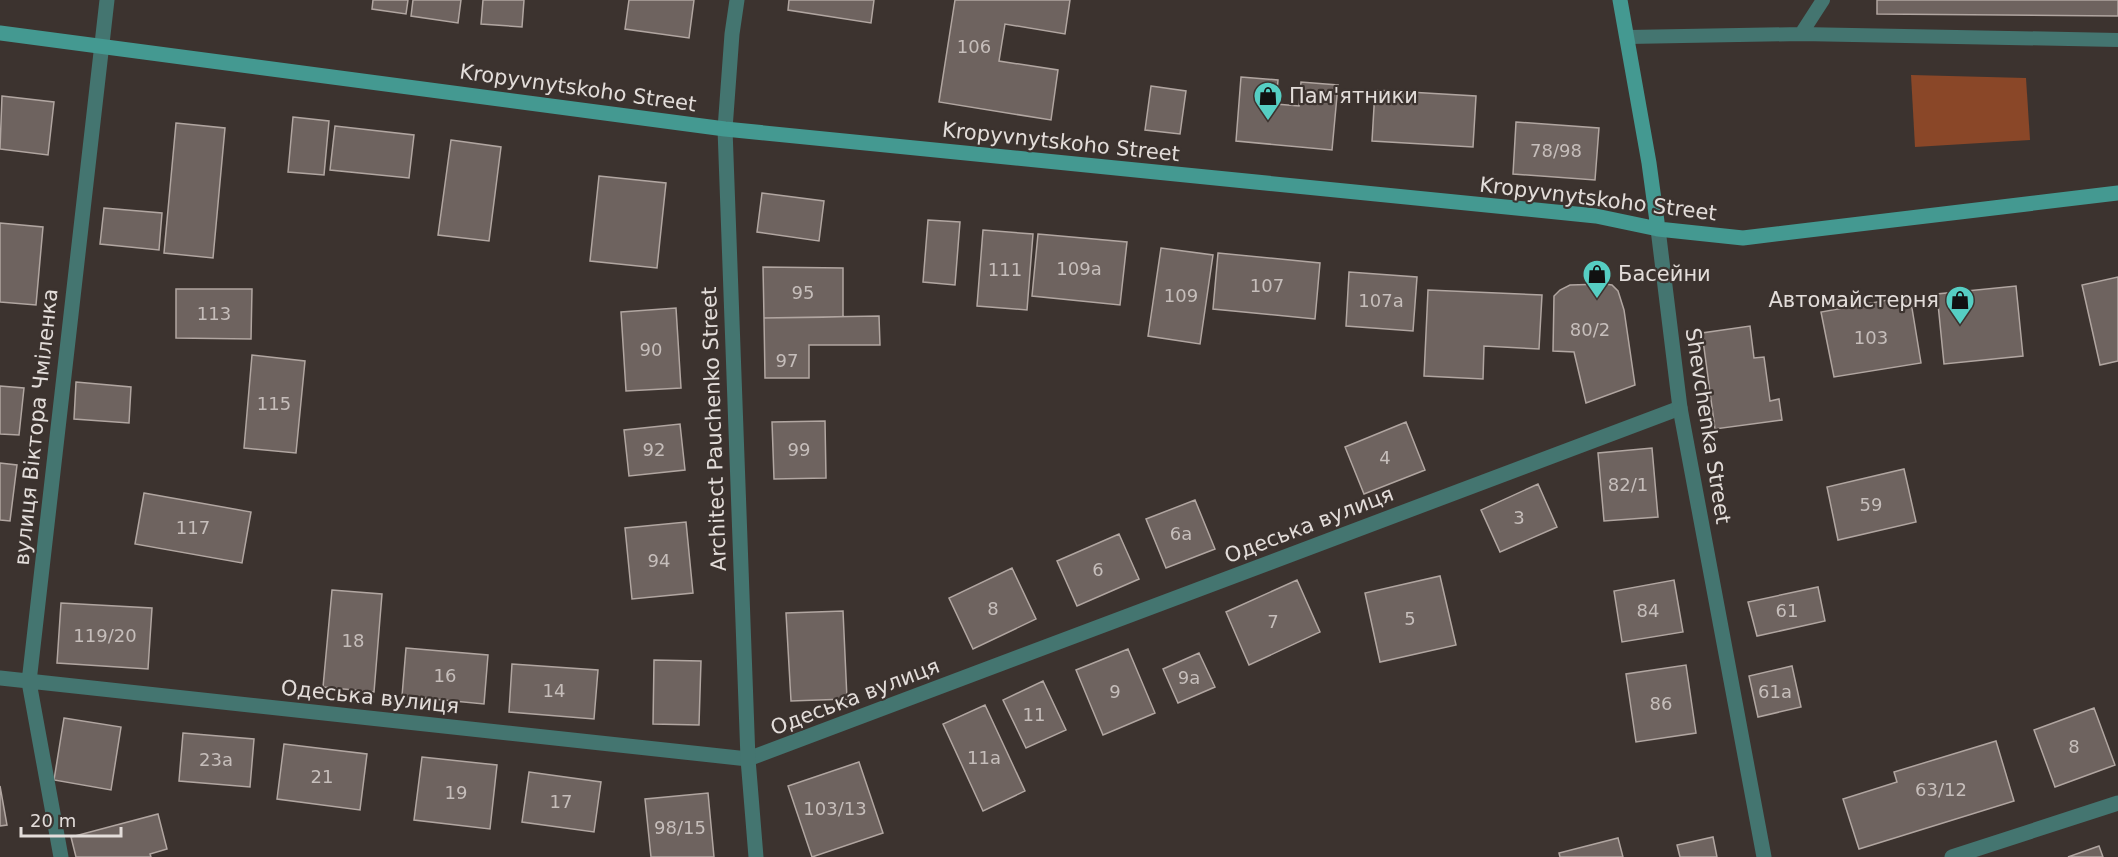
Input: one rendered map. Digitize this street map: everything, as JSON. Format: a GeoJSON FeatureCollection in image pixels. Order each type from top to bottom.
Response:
{"type":"FeatureCollection","features":[{"type":"Feature","properties":{"kind":"main road","name":"Shevchenka Street"},"geometry":{"type":"LineString","coordinates":[[1620,0],[1649,163],[1658,230]]}},
{"type":"Feature","properties":{"kind":"main road","name":"Kropyvnytskoho Street"},"geometry":{"type":"LineString","coordinates":[[0,33],[725,129],[1596,216],[1658,230],[1743,238],[2118,193]]}},
{"type":"Feature","properties":{"kind":"street","name":"вулиця Віктора Чміленка"},"geometry":{"type":"LineString","coordinates":[[61,857],[29,682],[107,0]]}},
{"type":"Feature","properties":{"kind":"street","name":"Architect Pauchenko Street"},"geometry":{"type":"LineString","coordinates":[[737,0],[732,34],[725,129],[748,759],[756,857]]}},
{"type":"Feature","properties":{"kind":"street","name":"Shevchenka Street"},"geometry":{"type":"LineString","coordinates":[[1658,230],[1680,408],[1764,857]]}},
{"type":"Feature","properties":{"kind":"street","name":"Одеська вулиця"},"geometry":{"type":"LineString","coordinates":[[0,678],[748,759],[1680,408]]}},
{"type":"Feature","properties":{"kind":"street"},"geometry":{"type":"LineString","coordinates":[[1952,857],[2118,803]]}},
{"type":"Feature","properties":{"kind":"lane"},"geometry":{"type":"LineString","coordinates":[[1801,34],[1822,0]]}},
{"type":"Feature","properties":{"kind":"lane"},"geometry":{"type":"LineString","coordinates":[[1628,37],[1801,34],[2118,40]]}},
{"type":"Feature","properties":{"kind":"shaded area"},"geometry":{"type":"Polygon","coordinates":[[[1911,75],[2026,78],[2030,140],[1915,147],[1911,75]]]}},
{"type":"Feature","properties":{"kind":"building"},"geometry":{"type":"Polygon","coordinates":[[[373,0],[408,0],[406,14],[372,9],[373,0]]]}},
{"type":"Feature","properties":{"kind":"building"},"geometry":{"type":"Polygon","coordinates":[[[413,0],[461,0],[458,23],[411,16],[413,0]]]}},
{"type":"Feature","properties":{"kind":"building"},"geometry":{"type":"Polygon","coordinates":[[[483,0],[524,0],[522,27],[481,24],[483,0]]]}},
{"type":"Feature","properties":{"kind":"building"},"geometry":{"type":"Polygon","coordinates":[[[629,0],[694,0],[689,38],[625,29],[629,0]]]}},
{"type":"Feature","properties":{"kind":"building"},"geometry":{"type":"Polygon","coordinates":[[[789,0],[874,0],[871,23],[788,10],[789,0]]]}},
{"type":"Feature","properties":{"kind":"building"},"geometry":{"type":"Polygon","coordinates":[[[955,0],[1070,0],[1065,34],[1005,24],[999,61],[1058,70],[1051,120],[939,102],[955,0]]]}},
{"type":"Feature","properties":{"kind":"building"},"geometry":{"type":"Polygon","coordinates":[[[1877,0],[2118,0],[2118,16],[1877,14],[1877,0]]]}},
{"type":"Feature","properties":{"kind":"building"},"geometry":{"type":"Polygon","coordinates":[[[1241,77],[1278,80],[1276,104],[1299,106],[1301,82],[1338,85],[1332,150],[1236,141],[1241,77]]]}},
{"type":"Feature","properties":{"kind":"building"},"geometry":{"type":"Polygon","coordinates":[[[1151,86],[1186,91],[1180,134],[1145,130],[1151,86]]]}},
{"type":"Feature","properties":{"kind":"building"},"geometry":{"type":"Polygon","coordinates":[[[1375,90],[1476,96],[1473,147],[1372,141],[1375,90]]]}},
{"type":"Feature","properties":{"kind":"building"},"geometry":{"type":"Polygon","coordinates":[[[2,96],[54,102],[48,155],[0,149],[2,96]]]}},
{"type":"Feature","properties":{"kind":"building"},"geometry":{"type":"Polygon","coordinates":[[[293,117],[329,121],[324,175],[288,172],[293,117]]]}},
{"type":"Feature","properties":{"kind":"building"},"geometry":{"type":"Polygon","coordinates":[[[1516,122],[1599,128],[1595,180],[1513,174],[1516,122]]]}},
{"type":"Feature","properties":{"kind":"building"},"geometry":{"type":"Polygon","coordinates":[[[176,123],[225,128],[213,258],[164,253],[176,123]]]}},
{"type":"Feature","properties":{"kind":"building"},"geometry":{"type":"Polygon","coordinates":[[[335,126],[414,135],[409,178],[330,170],[335,126]]]}},
{"type":"Feature","properties":{"kind":"building"},"geometry":{"type":"Polygon","coordinates":[[[451,140],[501,147],[489,241],[438,235],[451,140]]]}},
{"type":"Feature","properties":{"kind":"building"},"geometry":{"type":"Polygon","coordinates":[[[599,176],[666,183],[657,268],[590,261],[599,176]]]}},
{"type":"Feature","properties":{"kind":"building"},"geometry":{"type":"Polygon","coordinates":[[[762,193],[824,201],[819,241],[757,232],[762,193]]]}},
{"type":"Feature","properties":{"kind":"building"},"geometry":{"type":"Polygon","coordinates":[[[104,208],[162,213],[159,250],[100,244],[104,208]]]}},
{"type":"Feature","properties":{"kind":"building"},"geometry":{"type":"Polygon","coordinates":[[[928,220],[960,222],[955,285],[923,282],[928,220]]]}},
{"type":"Feature","properties":{"kind":"building"},"geometry":{"type":"Polygon","coordinates":[[[0,223],[43,227],[36,305],[0,302],[0,223]]]}},
{"type":"Feature","properties":{"kind":"building"},"geometry":{"type":"Polygon","coordinates":[[[983,230],[1033,234],[1027,310],[977,306],[983,230]]]}},
{"type":"Feature","properties":{"kind":"building"},"geometry":{"type":"Polygon","coordinates":[[[1038,234],[1127,242],[1120,305],[1032,296],[1038,234]]]}},
{"type":"Feature","properties":{"kind":"building"},"geometry":{"type":"Polygon","coordinates":[[[1161,248],[1213,255],[1200,344],[1148,336],[1161,248]]]}},
{"type":"Feature","properties":{"kind":"building"},"geometry":{"type":"Polygon","coordinates":[[[1218,253],[1320,263],[1315,319],[1213,309],[1218,253]]]}},
{"type":"Feature","properties":{"kind":"building"},"geometry":{"type":"Polygon","coordinates":[[[763,267],[843,268],[843,317],[764,318],[763,267]]]}},
{"type":"Feature","properties":{"kind":"building"},"geometry":{"type":"Polygon","coordinates":[[[1349,272],[1417,277],[1413,331],[1346,326],[1349,272]]]}},
{"type":"Feature","properties":{"kind":"building"},"geometry":{"type":"Polygon","coordinates":[[[2118,277],[2118,361],[2100,365],[2082,285],[2118,277]]]}},
{"type":"Feature","properties":{"kind":"building"},"geometry":{"type":"Polygon","coordinates":[[[1570,285],[1612,285],[1618,291],[1624,310],[1635,385],[1586,403],[1574,352],[1553,351],[1554,296],[1570,285]]]}},
{"type":"Feature","properties":{"kind":"building"},"geometry":{"type":"Polygon","coordinates":[[[2016,286],[2023,356],[1944,364],[1937,294],[2016,286]]]}},
{"type":"Feature","properties":{"kind":"building"},"geometry":{"type":"Polygon","coordinates":[[[176,289],[252,289],[251,339],[176,338],[176,289]]]}},
{"type":"Feature","properties":{"kind":"building"},"geometry":{"type":"Polygon","coordinates":[[[1428,290],[1542,295],[1539,349],[1484,346],[1483,379],[1424,376],[1428,290]]]}},
{"type":"Feature","properties":{"kind":"building"},"geometry":{"type":"Polygon","coordinates":[[[1910,296],[1921,363],[1834,377],[1821,312],[1910,296]]]}},
{"type":"Feature","properties":{"kind":"building"},"geometry":{"type":"Polygon","coordinates":[[[676,308],[681,388],[626,391],[621,312],[676,308]]]}},
{"type":"Feature","properties":{"kind":"building"},"geometry":{"type":"Polygon","coordinates":[[[879,316],[880,345],[809,345],[809,378],[765,378],[764,318],[879,316]]]}},
{"type":"Feature","properties":{"kind":"building"},"geometry":{"type":"Polygon","coordinates":[[[1750,326],[1754,358],[1764,357],[1770,401],[1779,399],[1782,420],[1715,429],[1702,333],[1750,326]]]}},
{"type":"Feature","properties":{"kind":"building"},"geometry":{"type":"Polygon","coordinates":[[[252,355],[305,361],[296,453],[244,448],[252,355]]]}},
{"type":"Feature","properties":{"kind":"building"},"geometry":{"type":"Polygon","coordinates":[[[76,382],[131,387],[129,423],[74,419],[76,382]]]}},
{"type":"Feature","properties":{"kind":"building"},"geometry":{"type":"Polygon","coordinates":[[[0,386],[24,388],[19,435],[0,434],[0,386]]]}},
{"type":"Feature","properties":{"kind":"building"},"geometry":{"type":"Polygon","coordinates":[[[825,421],[826,478],[774,479],[772,422],[825,421]]]}},
{"type":"Feature","properties":{"kind":"building"},"geometry":{"type":"Polygon","coordinates":[[[1406,422],[1425,470],[1364,494],[1345,447],[1406,422]]]}},
{"type":"Feature","properties":{"kind":"building"},"geometry":{"type":"Polygon","coordinates":[[[680,424],[685,470],[629,476],[624,430],[680,424]]]}},
{"type":"Feature","properties":{"kind":"building"},"geometry":{"type":"Polygon","coordinates":[[[1652,448],[1658,517],[1604,521],[1598,453],[1652,448]]]}},
{"type":"Feature","properties":{"kind":"building"},"geometry":{"type":"Polygon","coordinates":[[[0,463],[17,465],[10,521],[0,520],[0,463]]]}},
{"type":"Feature","properties":{"kind":"building"},"geometry":{"type":"Polygon","coordinates":[[[1904,469],[1916,522],[1838,540],[1827,487],[1904,469]]]}},
{"type":"Feature","properties":{"kind":"building"},"geometry":{"type":"Polygon","coordinates":[[[1538,484],[1557,527],[1500,552],[1481,510],[1538,484]]]}},
{"type":"Feature","properties":{"kind":"building"},"geometry":{"type":"Polygon","coordinates":[[[144,493],[251,512],[242,563],[135,544],[144,493]]]}},
{"type":"Feature","properties":{"kind":"building"},"geometry":{"type":"Polygon","coordinates":[[[1195,500],[1215,549],[1166,568],[1146,519],[1195,500]]]}},
{"type":"Feature","properties":{"kind":"building"},"geometry":{"type":"Polygon","coordinates":[[[686,522],[693,593],[632,599],[625,528],[686,522]]]}},
{"type":"Feature","properties":{"kind":"building"},"geometry":{"type":"Polygon","coordinates":[[[1119,534],[1139,579],[1077,606],[1057,561],[1119,534]]]}},
{"type":"Feature","properties":{"kind":"building"},"geometry":{"type":"Polygon","coordinates":[[[1012,568],[1036,619],[973,649],[949,598],[1012,568]]]}},
{"type":"Feature","properties":{"kind":"building"},"geometry":{"type":"Polygon","coordinates":[[[1440,576],[1456,645],[1380,662],[1365,593],[1440,576]]]}},
{"type":"Feature","properties":{"kind":"building"},"geometry":{"type":"Polygon","coordinates":[[[1297,580],[1320,632],[1249,665],[1226,612],[1297,580]]]}},
{"type":"Feature","properties":{"kind":"building"},"geometry":{"type":"Polygon","coordinates":[[[1674,580],[1683,632],[1622,642],[1614,591],[1674,580]]]}},
{"type":"Feature","properties":{"kind":"building"},"geometry":{"type":"Polygon","coordinates":[[[1818,587],[1825,621],[1757,636],[1748,602],[1818,587]]]}},
{"type":"Feature","properties":{"kind":"building"},"geometry":{"type":"Polygon","coordinates":[[[332,590],[382,594],[374,692],[323,687],[332,590]]]}},
{"type":"Feature","properties":{"kind":"building"},"geometry":{"type":"Polygon","coordinates":[[[61,603],[152,608],[148,669],[57,663],[61,603]]]}},
{"type":"Feature","properties":{"kind":"building"},"geometry":{"type":"Polygon","coordinates":[[[843,611],[847,699],[791,701],[786,613],[843,611]]]}},
{"type":"Feature","properties":{"kind":"building"},"geometry":{"type":"Polygon","coordinates":[[[406,648],[488,655],[484,704],[402,696],[406,648]]]}},
{"type":"Feature","properties":{"kind":"building"},"geometry":{"type":"Polygon","coordinates":[[[1128,649],[1155,713],[1103,735],[1076,670],[1128,649]]]}},
{"type":"Feature","properties":{"kind":"building"},"geometry":{"type":"Polygon","coordinates":[[[1199,653],[1215,687],[1178,703],[1163,669],[1199,653]]]}},
{"type":"Feature","properties":{"kind":"building"},"geometry":{"type":"Polygon","coordinates":[[[654,660],[701,661],[699,725],[653,724],[654,660]]]}},
{"type":"Feature","properties":{"kind":"building"},"geometry":{"type":"Polygon","coordinates":[[[512,664],[598,670],[594,719],[509,712],[512,664]]]}},
{"type":"Feature","properties":{"kind":"building"},"geometry":{"type":"Polygon","coordinates":[[[1686,665],[1696,733],[1636,742],[1626,674],[1686,665]]]}},
{"type":"Feature","properties":{"kind":"building"},"geometry":{"type":"Polygon","coordinates":[[[1792,666],[1801,707],[1758,717],[1749,676],[1792,666]]]}},
{"type":"Feature","properties":{"kind":"building"},"geometry":{"type":"Polygon","coordinates":[[[1043,681],[1066,730],[1026,748],[1003,700],[1043,681]]]}},
{"type":"Feature","properties":{"kind":"building"},"geometry":{"type":"Polygon","coordinates":[[[985,705],[1025,791],[983,811],[943,724],[985,705]]]}},
{"type":"Feature","properties":{"kind":"building"},"geometry":{"type":"Polygon","coordinates":[[[2094,708],[2115,765],[2055,787],[2034,730],[2094,708]]]}},
{"type":"Feature","properties":{"kind":"building"},"geometry":{"type":"Polygon","coordinates":[[[64,718],[121,727],[111,790],[54,780],[64,718]]]}},
{"type":"Feature","properties":{"kind":"building"},"geometry":{"type":"Polygon","coordinates":[[[183,733],[254,739],[250,787],[179,781],[183,733]]]}},
{"type":"Feature","properties":{"kind":"building"},"geometry":{"type":"Polygon","coordinates":[[[1996,741],[2014,801],[1859,849],[1843,799],[1897,782],[1894,772],[1996,741]]]}},
{"type":"Feature","properties":{"kind":"building"},"geometry":{"type":"Polygon","coordinates":[[[284,744],[367,754],[360,810],[277,799],[284,744]]]}},
{"type":"Feature","properties":{"kind":"building"},"geometry":{"type":"Polygon","coordinates":[[[422,757],[497,765],[490,829],[414,820],[422,757]]]}},
{"type":"Feature","properties":{"kind":"building"},"geometry":{"type":"Polygon","coordinates":[[[859,762],[883,833],[812,857],[788,786],[859,762]]]}},
{"type":"Feature","properties":{"kind":"building"},"geometry":{"type":"Polygon","coordinates":[[[529,772],[601,782],[594,832],[522,822],[529,772]]]}},
{"type":"Feature","properties":{"kind":"building"},"geometry":{"type":"Polygon","coordinates":[[[0,786],[7,825],[0,826],[0,786]]]}},
{"type":"Feature","properties":{"kind":"building"},"geometry":{"type":"Polygon","coordinates":[[[708,793],[714,857],[651,857],[645,799],[708,793]]]}},
{"type":"Feature","properties":{"kind":"building"},"geometry":{"type":"Polygon","coordinates":[[[158,814],[167,849],[150,854],[151,857],[76,857],[71,837],[158,814]]]}},
{"type":"Feature","properties":{"kind":"building"},"geometry":{"type":"Polygon","coordinates":[[[1713,837],[1717,857],[1680,857],[1677,845],[1713,837]]]}},
{"type":"Feature","properties":{"kind":"building"},"geometry":{"type":"Polygon","coordinates":[[[1618,838],[1623,857],[1560,857],[1559,853],[1618,838]]]}},
{"type":"Feature","properties":{"kind":"building"},"geometry":{"type":"Polygon","coordinates":[[[2099,846],[2103,857],[2068,857],[2099,846]]]}},
{"type":"Feature","properties":{"kind":"place","name":"Пам'ятники"},"geometry":{"type":"Point","coordinates":[1268,122]}},
{"type":"Feature","properties":{"kind":"place","name":"Басейни"},"geometry":{"type":"Point","coordinates":[1597,300]}},
{"type":"Feature","properties":{"kind":"place","name":"Автомайстерня"},"geometry":{"type":"Point","coordinates":[1960,326]}}]}
